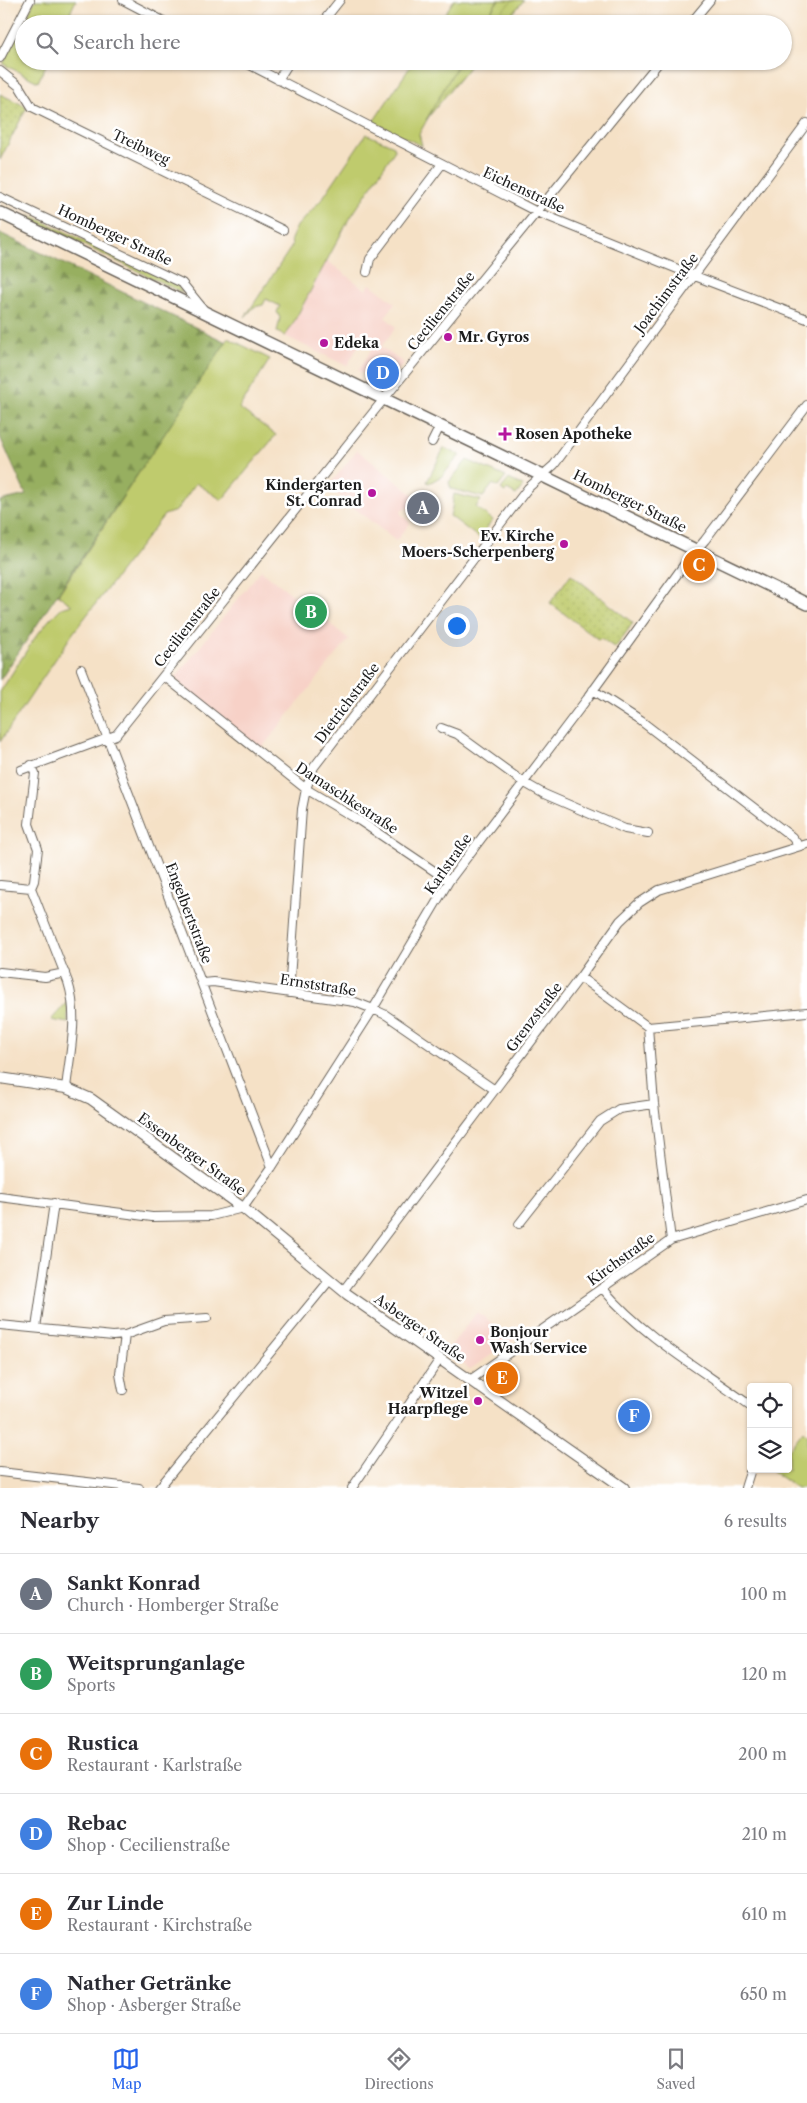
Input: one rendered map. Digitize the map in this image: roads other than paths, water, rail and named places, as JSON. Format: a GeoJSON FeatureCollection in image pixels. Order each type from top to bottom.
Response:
{"type":"FeatureCollection","features":[{"type":"Feature","properties":{"kind":"main road","name":"Homberger Straße"},"geometry":{"type":"LineString","coordinates":[[0,213],[807,604]]}},
{"type":"Feature","properties":{"kind":"street"},"geometry":{"type":"LineString","coordinates":[[22,15],[30,0]]}},
{"type":"Feature","properties":{"kind":"street"},"geometry":{"type":"LineString","coordinates":[[123,0],[152,15]]}},
{"type":"Feature","properties":{"kind":"street"},"geometry":{"type":"LineString","coordinates":[[328,15],[340,0]]}},
{"type":"Feature","properties":{"kind":"street"},"geometry":{"type":"LineString","coordinates":[[698,15],[710,0]]}},
{"type":"Feature","properties":{"kind":"street"},"geometry":{"type":"LineString","coordinates":[[0,58],[15,29]]}},
{"type":"Feature","properties":{"kind":"street","name":"Treibweg"},"geometry":{"type":"LineString","coordinates":[[0,70],[18,86],[32,107],[283,230]]}},
{"type":"Feature","properties":{"kind":"street","name":"Eichenstraße"},"geometry":{"type":"LineString","coordinates":[[259,70],[537,212],[807,319]]}},
{"type":"Feature","properties":{"kind":"street"},"geometry":{"type":"LineString","coordinates":[[278,80],[284,70]]}},
{"type":"Feature","properties":{"kind":"street","name":"Cecilienstraße"},"geometry":{"type":"LineString","coordinates":[[109,738],[116,735],[384,399],[653,70]]}},
{"type":"Feature","properties":{"kind":"street","name":"Joachimstraße"},"geometry":{"type":"LineString","coordinates":[[542,476],[554,465],[807,123]]}},
{"type":"Feature","properties":{"kind":"street"},"geometry":{"type":"LineString","coordinates":[[367,272],[370,259],[442,164]]}},
{"type":"Feature","properties":{"kind":"street","name":"Homberger Straße"},"geometry":{"type":"LineString","coordinates":[[0,197],[182,283],[207,313]]}},
{"type":"Feature","properties":{"kind":"street","name":"Karlstraße"},"geometry":{"type":"LineString","coordinates":[[243,1208],[272,1167],[373,1009],[449,881],[696,550],[804,415],[807,405]]}},
{"type":"Feature","properties":{"kind":"street"},"geometry":{"type":"LineString","coordinates":[[432,442],[440,426]]}},
{"type":"Feature","properties":{"kind":"street","name":"Dietrichstraße"},"geometry":{"type":"LineString","coordinates":[[289,993],[302,809],[306,789],[314,767],[528,488],[542,476]]}},
{"type":"Feature","properties":{"kind":"street","name":"Engelbertstraße"},"geometry":{"type":"LineString","coordinates":[[81,669],[272,1167]]}},
{"type":"Feature","properties":{"kind":"street","name":"Damaschkestraße"},"geometry":{"type":"LineString","coordinates":[[164,676],[306,789],[360,821],[449,881]]}},
{"type":"Feature","properties":{"kind":"street"},"geometry":{"type":"LineString","coordinates":[[593,690],[641,720],[803,845]]}},
{"type":"Feature","properties":{"kind":"street"},"geometry":{"type":"LineString","coordinates":[[441,728],[457,734],[523,782],[544,794],[625,829],[648,833]]}},
{"type":"Feature","properties":{"kind":"street"},"geometry":{"type":"LineString","coordinates":[[21,770],[109,738]]}},
{"type":"Feature","properties":{"kind":"street"},"geometry":{"type":"LineString","coordinates":[[31,765],[35,773],[29,824],[38,849],[32,888],[73,997],[75,1018],[66,1088]]}},
{"type":"Feature","properties":{"kind":"street","name":"Grenzstraße"},"geometry":{"type":"LineString","coordinates":[[345,1292],[580,978],[620,921],[639,903],[659,890],[803,845]]}},
{"type":"Feature","properties":{"kind":"street"},"geometry":{"type":"LineString","coordinates":[[0,884],[32,888]]}},
{"type":"Feature","properties":{"kind":"street"},"geometry":{"type":"LineString","coordinates":[[0,972],[45,977],[65,973]]}},
{"type":"Feature","properties":{"kind":"street"},"geometry":{"type":"LineString","coordinates":[[580,978],[648,1027],[807,1012]]}},
{"type":"Feature","properties":{"kind":"street","name":"Ernststraße"},"geometry":{"type":"LineString","coordinates":[[203,983],[213,982],[354,1002],[386,1015],[495,1090]]}},
{"type":"Feature","properties":{"kind":"street"},"geometry":{"type":"LineString","coordinates":[[648,1027],[654,1104],[671,1240]]}},
{"type":"Feature","properties":{"kind":"street","name":"Essenberger Straße"},"geometry":{"type":"LineString","coordinates":[[0,1078],[66,1088],[91,1099],[243,1208],[329,1281],[345,1292]]}},
{"type":"Feature","properties":{"kind":"street"},"geometry":{"type":"LineString","coordinates":[[519,1224],[600,1121],[619,1109],[654,1104]]}},
{"type":"Feature","properties":{"kind":"street"},"geometry":{"type":"LineString","coordinates":[[0,1197],[152,1217],[210,1216],[243,1208]]}},
{"type":"Feature","properties":{"kind":"street","name":"Kirchstraße"},"geometry":{"type":"LineString","coordinates":[[470,1380],[671,1240],[807,1200]]}},
{"type":"Feature","properties":{"kind":"street"},"geometry":{"type":"LineString","coordinates":[[36,1328],[54,1203]]}},
{"type":"Feature","properties":{"kind":"street"},"geometry":{"type":"LineString","coordinates":[[158,1488],[329,1281]]}},
{"type":"Feature","properties":{"kind":"street"},"geometry":{"type":"LineString","coordinates":[[603,1289],[620,1308],[649,1334],[747,1403]]}},
{"type":"Feature","properties":{"kind":"street","name":"Asberger Straße"},"geometry":{"type":"LineString","coordinates":[[345,1292],[624,1488]]}},
{"type":"Feature","properties":{"kind":"street"},"geometry":{"type":"LineString","coordinates":[[0,1325],[114,1336],[125,1335],[164,1321],[207,1318]]}},
{"type":"Feature","properties":{"kind":"street"},"geometry":{"type":"LineString","coordinates":[[123,1390],[120,1374],[125,1335]]}},
{"type":"Feature","properties":{"kind":"street"},"geometry":{"type":"LineString","coordinates":[[352,1488],[440,1359]]}},
{"type":"Feature","properties":{"kind":"street"},"geometry":{"type":"LineString","coordinates":[[0,1472],[139,1488]]}},
{"type":"Feature","properties":{"kind":"street"},"geometry":{"type":"LineString","coordinates":[[745,1488],[750,1473]]}},
{"type":"Feature","properties":{"kind":"place","name":"Mr. Gyros"},"geometry":{"type":"Point","coordinates":[448,337]}},
{"type":"Feature","properties":{"kind":"place","name":"Edeka"},"geometry":{"type":"Point","coordinates":[324,343]}},
{"type":"Feature","properties":{"kind":"place","name":"Rebac"},"geometry":{"type":"Point","coordinates":[383,373]}},
{"type":"Feature","properties":{"kind":"place","name":"Rosen Apotheke"},"geometry":{"type":"Point","coordinates":[505,434]}},
{"type":"Feature","properties":{"kind":"place","name":"Kindergarten St. Conrad"},"geometry":{"type":"Point","coordinates":[372,493]}},
{"type":"Feature","properties":{"kind":"place","name":"Sankt Konrad"},"geometry":{"type":"Point","coordinates":[423,508]}},
{"type":"Feature","properties":{"kind":"place","name":"Ev. Kirche Moers-Scherpenberg"},"geometry":{"type":"Point","coordinates":[564,544]}},
{"type":"Feature","properties":{"kind":"place","name":"Rustica"},"geometry":{"type":"Point","coordinates":[699,565]}},
{"type":"Feature","properties":{"kind":"place","name":"Weitsprunganlage"},"geometry":{"type":"Point","coordinates":[311,612]}},
{"type":"Feature","properties":{"kind":"place","name":"Bonjour Wash Service"},"geometry":{"type":"Point","coordinates":[480,1340]}},
{"type":"Feature","properties":{"kind":"place","name":"Zur Linde"},"geometry":{"type":"Point","coordinates":[502,1378]}},
{"type":"Feature","properties":{"kind":"place","name":"Witzel Haarpflege"},"geometry":{"type":"Point","coordinates":[478,1401]}},
{"type":"Feature","properties":{"kind":"place","name":"Nather Getränke"},"geometry":{"type":"Point","coordinates":[634,1416]}}]}
